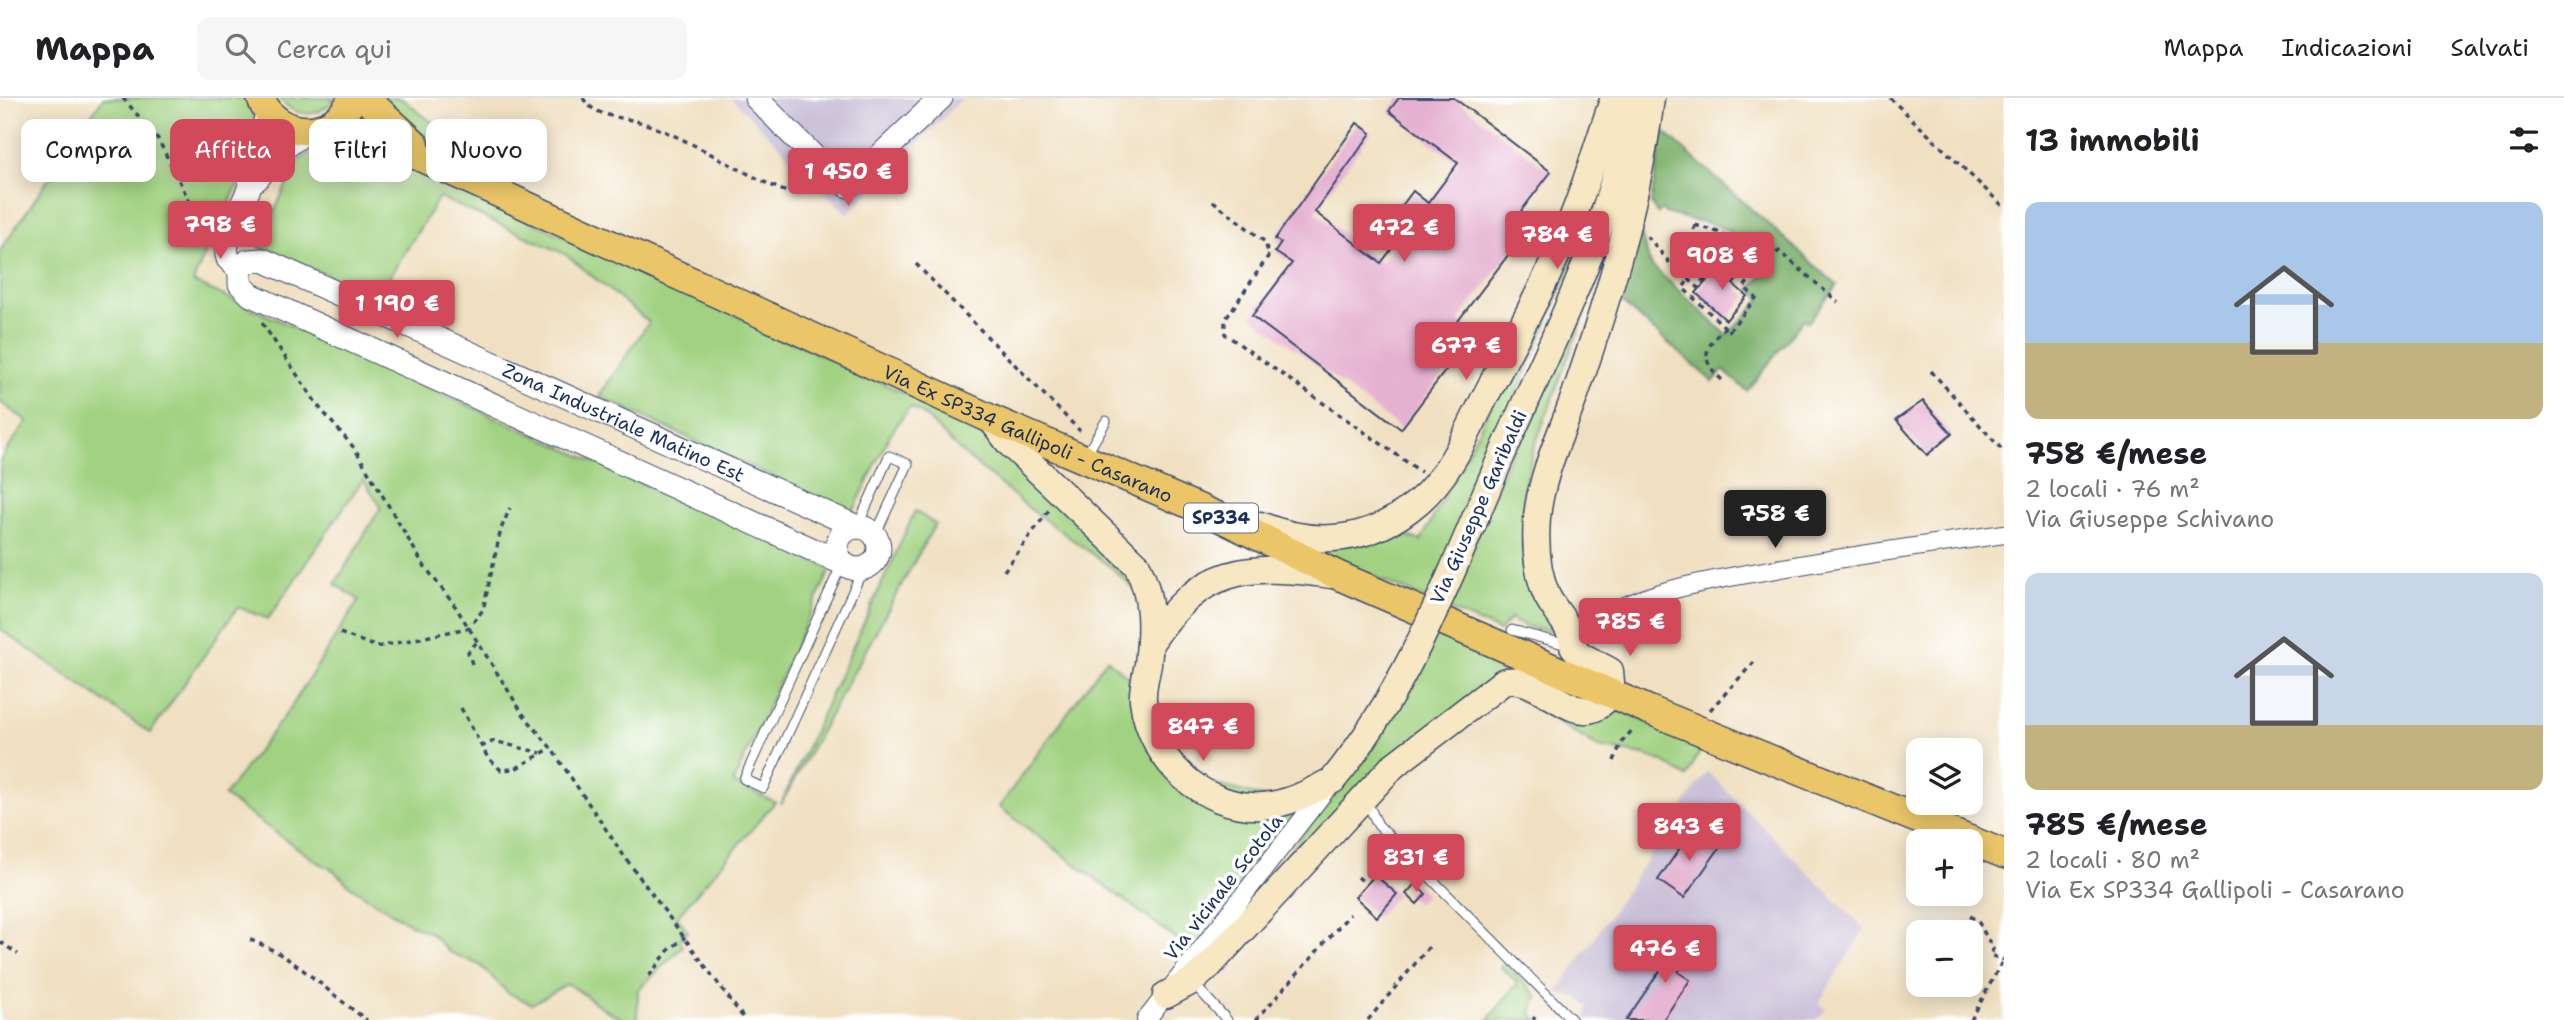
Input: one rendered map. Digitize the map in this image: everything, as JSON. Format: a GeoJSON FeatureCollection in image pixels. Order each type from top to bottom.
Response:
{"type":"FeatureCollection","features":[{"type":"Feature","properties":{"kind":"main road"},"geometry":{"type":"LineString","coordinates":[[336,119],[341,116],[352,98]]}},
{"type":"Feature","properties":{"kind":"main road","name":"Via Ex SP334 Gallipoli - Casarano"},"geometry":{"type":"LineString","coordinates":[[365,98],[426,153]]}},
{"type":"Feature","properties":{"kind":"main road"},"geometry":{"type":"LineString","coordinates":[[1217,516],[1241,517],[1291,537],[1341,539],[1372,530],[1402,514],[1437,482],[1461,444],[1551,268],[1581,197],[1614,98]]}},
{"type":"Feature","properties":{"kind":"main road","name":"Via Giuseppe Garibaldi"},"geometry":{"type":"LineString","coordinates":[[1333,780],[1365,741],[1391,700],[1581,276],[1603,217],[1630,98]]}},
{"type":"Feature","properties":{"kind":"main road"},"geometry":{"type":"LineString","coordinates":[[1166,995],[1192,981],[1224,951],[1393,766],[1503,682],[1512,678],[1525,682],[1576,709],[1593,709],[1612,694],[1610,671],[1580,654],[1543,583],[1535,547],[1537,515],[1543,482],[1578,386],[1639,181],[1651,98]]}},
{"type":"Feature","properties":{"kind":"main road","name":"SP334"},"geometry":{"type":"LineString","coordinates":[[264,104],[283,125],[309,127]]}},
{"type":"Feature","properties":{"kind":"main road","name":"Via Ex SP334 Gallipoli - Casarano"},"geometry":{"type":"LineString","coordinates":[[475,182],[992,419],[1088,451],[1337,575],[1648,710],[2004,854]]}},
{"type":"Feature","properties":{"kind":"main road"},"geometry":{"type":"LineString","coordinates":[[992,419],[1009,443],[1137,565],[1147,585],[1152,619],[1143,698],[1151,732],[1180,774],[1198,789],[1239,804],[1264,806],[1292,801],[1333,780]]}},
{"type":"Feature","properties":{"kind":"main road"},"geometry":{"type":"LineString","coordinates":[[1151,642],[1173,611],[1195,591],[1222,576],[1300,570],[1337,575]]}},
{"type":"Feature","properties":{"kind":"street"},"geometry":{"type":"LineString","coordinates":[[756,98],[834,177],[848,186],[859,180],[941,98]]}},
{"type":"Feature","properties":{"kind":"street","name":"Zona Industriale Matino Est"},"geometry":{"type":"LineString","coordinates":[[240,270],[228,259],[226,242],[248,190],[263,139],[264,104]]}},
{"type":"Feature","properties":{"kind":"street","name":"Zona Industriale Matino Est"},"geometry":{"type":"LineString","coordinates":[[248,190],[280,151],[309,134]]}},
{"type":"Feature","properties":{"kind":"street","name":"Zona Industriale Matino Est"},"geometry":{"type":"LineString","coordinates":[[853,566],[245,291],[240,284],[240,270],[248,261],[263,260],[866,532]]}},
{"type":"Feature","properties":{"kind":"street"},"geometry":{"type":"LineString","coordinates":[[408,367],[425,331]]}},
{"type":"Feature","properties":{"kind":"street"},"geometry":{"type":"LineString","coordinates":[[667,482],[683,449]]}},
{"type":"Feature","properties":{"kind":"street"},"geometry":{"type":"LineString","coordinates":[[866,532],[878,556],[872,564],[853,566],[837,544],[841,536],[866,532]]}},
{"type":"Feature","properties":{"kind":"street"},"geometry":{"type":"LineString","coordinates":[[1573,641],[1588,624],[1625,606],[1685,586],[2004,534]]}},
{"type":"Feature","properties":{"kind":"street","name":"Via vicinale Scotola"},"geometry":{"type":"LineString","coordinates":[[1146,1020],[1333,780]]}},
{"type":"Feature","properties":{"kind":"lane"},"geometry":{"type":"LineString","coordinates":[[1088,451],[1106,421]]}},
{"type":"Feature","properties":{"kind":"lane"},"geometry":{"type":"LineString","coordinates":[[889,456],[908,464],[866,532],[889,456]]}},
{"type":"Feature","properties":{"kind":"lane"},"geometry":{"type":"LineString","coordinates":[[853,566],[763,788],[744,779],[853,566]]}},
{"type":"Feature","properties":{"kind":"lane"},"geometry":{"type":"LineString","coordinates":[[1512,630],[1573,641]]}},
{"type":"Feature","properties":{"kind":"lane"},"geometry":{"type":"LineString","coordinates":[[1364,795],[1378,825],[1572,1020]]}},
{"type":"Feature","properties":{"kind":"lane"},"geometry":{"type":"LineString","coordinates":[[1192,981],[1227,1020]]}},
{"type":"Feature","properties":{"kind":"path"},"geometry":{"type":"LineString","coordinates":[[123,98],[158,139],[210,240]]}},
{"type":"Feature","properties":{"kind":"path"},"geometry":{"type":"LineString","coordinates":[[583,98],[594,111],[631,118],[659,128],[755,179],[789,192]]}},
{"type":"Feature","properties":{"kind":"path"},"geometry":{"type":"LineString","coordinates":[[1890,98],[2004,206]]}},
{"type":"Feature","properties":{"kind":"path"},"geometry":{"type":"LineString","coordinates":[[1213,201],[1265,242],[1270,249],[1269,255],[1225,320],[1225,334],[1437,482]]}},
{"type":"Feature","properties":{"kind":"path"},"geometry":{"type":"LineString","coordinates":[[1690,240],[1709,245],[1725,255],[1703,281],[1693,273],[1689,257],[1690,240],[1695,225],[1711,229],[1735,242],[1761,266]]}},
{"type":"Feature","properties":{"kind":"path"},"geometry":{"type":"LineString","coordinates":[[1645,233],[1669,262],[1700,289]]}},
{"type":"Feature","properties":{"kind":"path"},"geometry":{"type":"LineString","coordinates":[[1744,287],[1761,266],[1779,251],[1838,302]]}},
{"type":"Feature","properties":{"kind":"path"},"geometry":{"type":"LineString","coordinates":[[916,264],[1088,451]]}},
{"type":"Feature","properties":{"kind":"path"},"geometry":{"type":"LineString","coordinates":[[1693,273],[1683,288],[1729,331],[1756,298],[1739,283]]}},
{"type":"Feature","properties":{"kind":"path"},"geometry":{"type":"LineString","coordinates":[[259,318],[318,407],[355,449],[423,564],[523,714],[551,748],[624,856],[746,1020]]}},
{"type":"Feature","properties":{"kind":"path"},"geometry":{"type":"LineString","coordinates":[[1722,380],[1708,364],[1706,353],[1710,343],[1725,327]]}},
{"type":"Feature","properties":{"kind":"path"},"geometry":{"type":"LineString","coordinates":[[1931,370],[2004,452]]}},
{"type":"Feature","properties":{"kind":"path"},"geometry":{"type":"LineString","coordinates":[[1004,571],[1063,492]]}},
{"type":"Feature","properties":{"kind":"path"},"geometry":{"type":"LineString","coordinates":[[340,633],[377,647],[468,628],[483,610],[501,528],[510,509]]}},
{"type":"Feature","properties":{"kind":"path"},"geometry":{"type":"LineString","coordinates":[[472,664],[468,652],[477,642]]}},
{"type":"Feature","properties":{"kind":"path"},"geometry":{"type":"LineString","coordinates":[[1695,728],[1723,693],[1756,660]]}},
{"type":"Feature","properties":{"kind":"path"},"geometry":{"type":"LineString","coordinates":[[461,709],[481,747],[501,770],[515,769],[551,748]]}},
{"type":"Feature","properties":{"kind":"path"},"geometry":{"type":"LineString","coordinates":[[1614,761],[1625,737],[1648,710]]}},
{"type":"Feature","properties":{"kind":"path"},"geometry":{"type":"LineString","coordinates":[[481,747],[494,741],[541,753]]}},
{"type":"Feature","properties":{"kind":"path"},"geometry":{"type":"LineString","coordinates":[[1358,877],[1366,884]]}},
{"type":"Feature","properties":{"kind":"path"},"geometry":{"type":"LineString","coordinates":[[1256,1020],[1350,914]]}},
{"type":"Feature","properties":{"kind":"path"},"geometry":{"type":"LineString","coordinates":[[1970,916],[1984,930],[1993,949],[1990,955],[2003,959],[1971,1020]]}},
{"type":"Feature","properties":{"kind":"path"},"geometry":{"type":"LineString","coordinates":[[649,976],[668,951],[685,937]]}},
{"type":"Feature","properties":{"kind":"path"},"geometry":{"type":"LineString","coordinates":[[250,940],[296,965],[334,998],[367,1020]]}},
{"type":"Feature","properties":{"kind":"path"},"geometry":{"type":"LineString","coordinates":[[0,942],[18,954]]}},
{"type":"Feature","properties":{"kind":"path"},"geometry":{"type":"LineString","coordinates":[[1368,1020],[1429,947]]}},
{"type":"Feature","properties":{"kind":"shaded area"},"geometry":{"type":"Polygon","coordinates":[[[731,98],[963,98],[847,214],[731,98]]]}},
{"type":"Feature","properties":{"kind":"shaded area"},"geometry":{"type":"Polygon","coordinates":[[[1707,771],[1864,929],[1819,1003],[1826,1009],[1816,1020],[1587,1020],[1588,1007],[1578,997],[1557,993],[1707,771]]]}},
{"type":"Feature","properties":{"kind":"green space"},"geometry":{"type":"Polygon","coordinates":[[[103,98],[252,98],[255,119],[170,119],[170,182],[239,182],[193,282],[831,568],[733,783],[775,802],[677,916],[688,932],[679,940],[683,946],[638,990],[637,1020],[608,1012],[567,984],[532,1004],[508,993],[480,965],[449,952],[431,933],[410,924],[351,887],[332,869],[317,862],[224,796],[291,707],[359,600],[335,584],[381,507],[363,479],[268,619],[238,607],[150,733],[0,629],[0,460],[27,421],[0,402],[0,251],[46,182],[156,182],[156,119],[89,119],[103,98]]]}},
{"type":"Feature","properties":{"kind":"green space"},"geometry":{"type":"Polygon","coordinates":[[[279,98],[335,98],[322,110],[307,113],[292,109],[279,98]]]}},
{"type":"Feature","properties":{"kind":"green space"},"geometry":{"type":"Polygon","coordinates":[[[376,98],[401,98],[428,119],[426,140],[412,129],[412,119],[401,119],[376,98]]]}},
{"type":"Feature","properties":{"kind":"green space"},"geometry":{"type":"Polygon","coordinates":[[[1622,100],[1600,201],[1428,600],[1310,549],[1400,533],[1421,541],[1524,343],[1622,100]]]}},
{"type":"Feature","properties":{"kind":"green space"},"geometry":{"type":"Polygon","coordinates":[[[1663,131],[1837,285],[1808,322],[1804,319],[1747,391],[1723,370],[1713,382],[1620,301],[1641,234],[1650,264],[1727,335],[1759,302],[1760,297],[1750,289],[1767,270],[1766,265],[1737,238],[1718,226],[1665,213],[1663,209],[1657,214],[1651,203],[1663,131]]]}},
{"type":"Feature","properties":{"kind":"green space"},"geometry":{"type":"Polygon","coordinates":[[[309,153],[309,182],[412,182],[412,169],[426,175],[426,182],[445,182],[961,419],[988,441],[1007,448],[1126,560],[1133,588],[1112,568],[1030,509],[959,450],[923,414],[910,407],[889,436],[852,514],[599,396],[649,322],[565,254],[439,197],[378,296],[258,247],[288,182],[295,182],[297,162],[309,153]]]}},
{"type":"Feature","properties":{"kind":"green space"},"geometry":{"type":"Polygon","coordinates":[[[1613,214],[1611,244],[1533,450],[1524,489],[1523,561],[1531,591],[1552,631],[1527,627],[1510,619],[1499,631],[1445,608],[1613,214]]]}},
{"type":"Feature","properties":{"kind":"green space"},"geometry":{"type":"Polygon","coordinates":[[[1696,244],[1723,255],[1705,276],[1696,259],[1696,244]]]}},
{"type":"Feature","properties":{"kind":"green space"},"geometry":{"type":"Polygon","coordinates":[[[915,511],[935,524],[781,804],[915,511]]]}},
{"type":"Feature","properties":{"kind":"green space"},"geometry":{"type":"Polygon","coordinates":[[[1435,632],[1513,665],[1434,725],[1194,971],[1369,752],[1435,632]]]}},
{"type":"Feature","properties":{"kind":"green space"},"geometry":{"type":"Polygon","coordinates":[[[1107,659],[1136,684],[1167,772],[1301,807],[1190,949],[999,807],[1107,659]]]}},
{"type":"Feature","properties":{"kind":"green space"},"geometry":{"type":"Polygon","coordinates":[[[1520,686],[1589,723],[1595,723],[1613,707],[1703,745],[1687,777],[1663,762],[1644,755],[1598,747],[1518,698],[1520,686]]]}},
{"type":"Feature","properties":{"kind":"green space"},"geometry":{"type":"Polygon","coordinates":[[[1505,962],[1537,996],[1531,1014],[1538,1020],[1488,1020],[1518,983],[1501,967],[1505,962]]]}},
{"type":"Feature","properties":{"kind":"building"},"geometry":{"type":"Polygon","coordinates":[[[1399,98],[1454,98],[1551,172],[1521,211],[1534,221],[1458,321],[1474,333],[1401,429],[1252,316],[1292,263],[1275,252],[1281,243],[1275,239],[1357,123],[1371,133],[1315,212],[1381,263],[1415,218],[1401,207],[1413,191],[1428,203],[1458,163],[1389,111],[1399,98]]]}},
{"type":"Feature","properties":{"kind":"building"},"geometry":{"type":"Polygon","coordinates":[[[1721,264],[1738,279],[1733,284],[1747,296],[1726,320],[1696,293],[1721,264]]]}},
{"type":"Feature","properties":{"kind":"building"},"geometry":{"type":"Polygon","coordinates":[[[1923,401],[1952,434],[1927,455],[1896,420],[1923,401]]]}},
{"type":"Feature","properties":{"kind":"building"},"geometry":{"type":"Polygon","coordinates":[[[1693,829],[1720,847],[1684,898],[1658,880],[1693,829]]]}},
{"type":"Feature","properties":{"kind":"building"},"geometry":{"type":"Polygon","coordinates":[[[1375,875],[1397,894],[1377,917],[1355,897],[1375,875]]]}},
{"type":"Feature","properties":{"kind":"building"},"geometry":{"type":"Polygon","coordinates":[[[1415,884],[1426,894],[1417,904],[1406,894],[1415,884]]]}},
{"type":"Feature","properties":{"kind":"building"},"geometry":{"type":"Polygon","coordinates":[[[1686,933],[1699,942],[1678,972],[1690,980],[1663,1020],[1626,1020],[1686,933]]]}}]}
